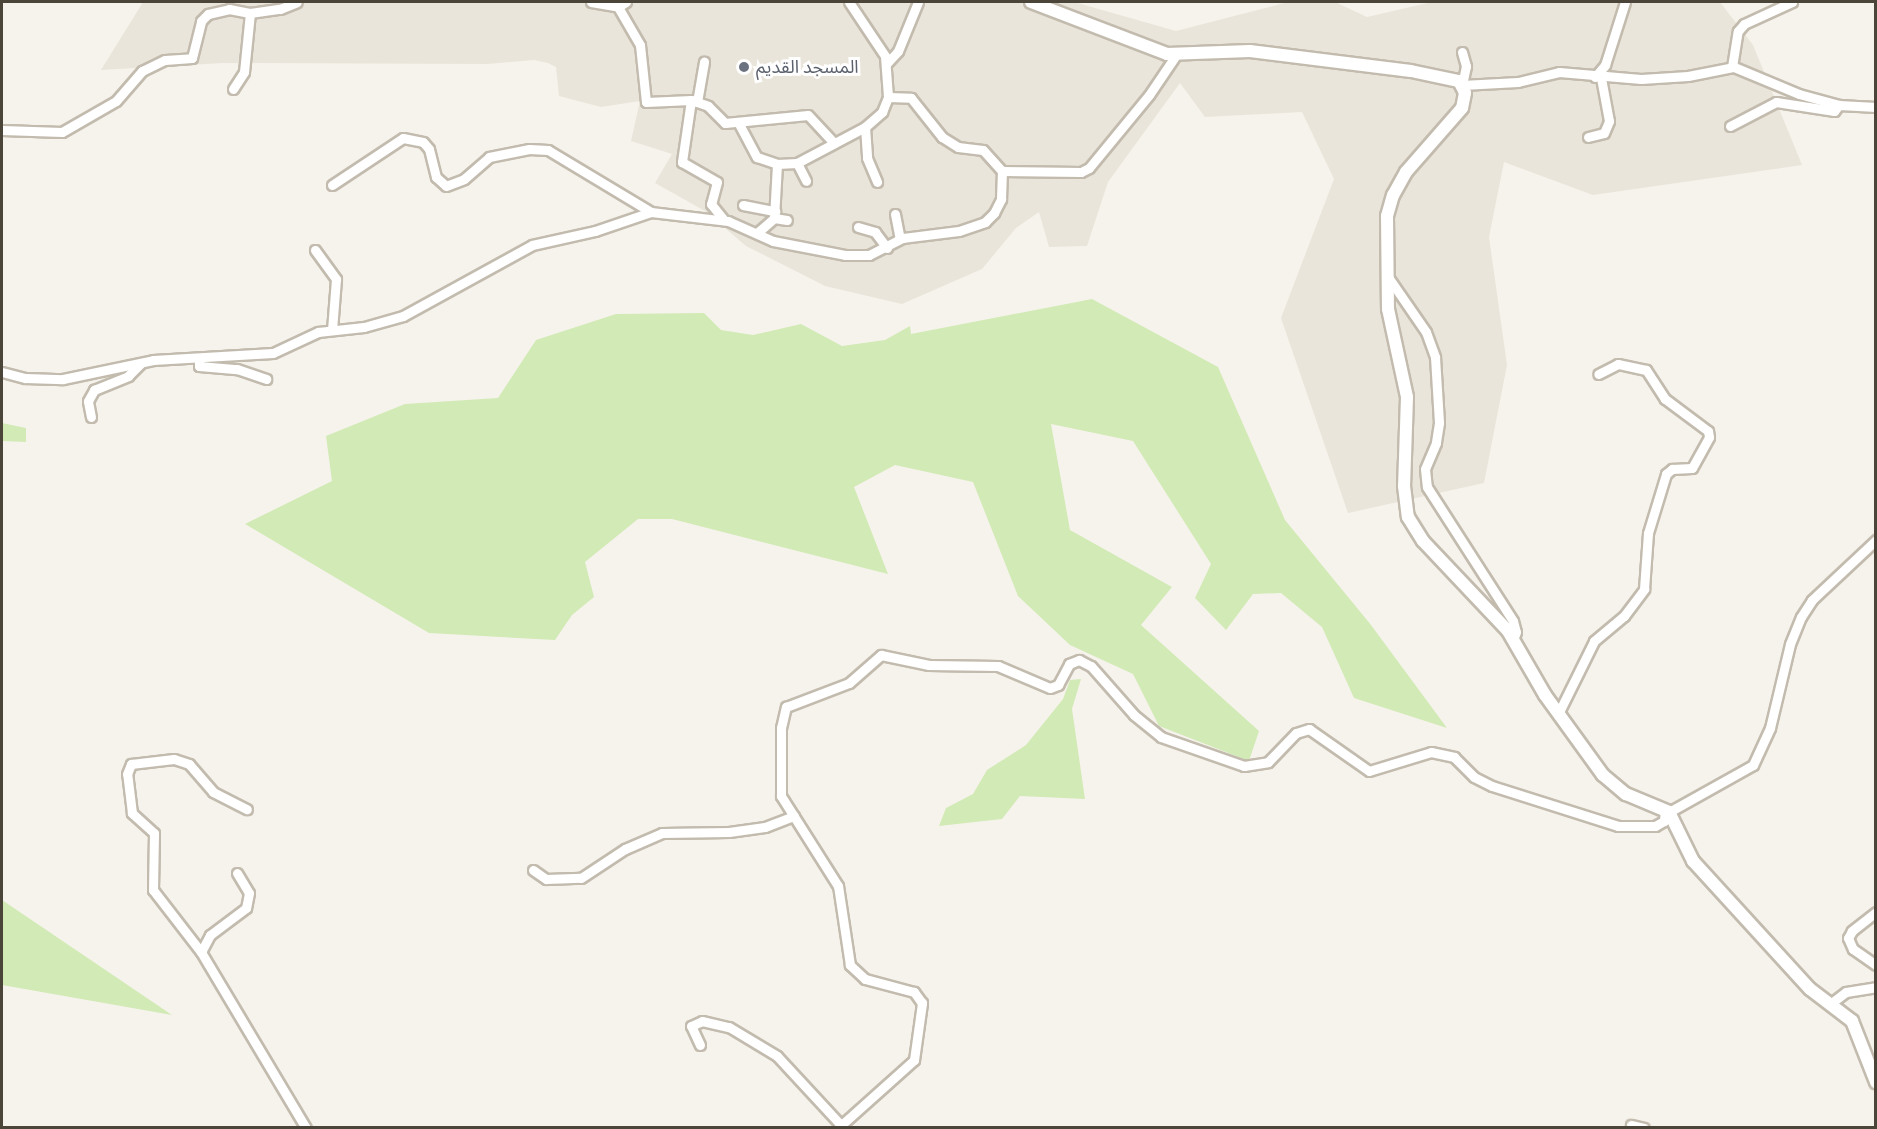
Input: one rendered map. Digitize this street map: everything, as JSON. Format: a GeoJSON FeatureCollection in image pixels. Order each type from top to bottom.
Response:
{"type":"FeatureCollection","features":[{"type":"Feature","properties":{"kind":"street"},"geometry":{"type":"LineString","coordinates":[[2,130],[63,132],[116,101],[142,71],[165,60],[192,58],[205,16],[221,9],[249,13],[280,9],[297,2]]}},
{"type":"Feature","properties":{"kind":"street"},"geometry":{"type":"LineString","coordinates":[[591,2],[622,4],[640,45],[646,102],[694,101],[708,106],[721,122],[808,115],[833,142]]}},
{"type":"Feature","properties":{"kind":"street"},"geometry":{"type":"LineString","coordinates":[[738,122],[757,157],[777,164],[797,163],[865,127],[882,112],[888,97],[886,63],[849,2]]}},
{"type":"Feature","properties":{"kind":"street"},"geometry":{"type":"LineString","coordinates":[[886,63],[898,51],[918,2]]}},
{"type":"Feature","properties":{"kind":"street"},"geometry":{"type":"LineString","coordinates":[[1031,2],[1156,51],[1176,55],[1264,53],[1441,75],[1462,86],[1518,82],[1559,72],[1598,78],[1688,76],[1732,67],[1775,87],[1839,105],[1875,107]]}},
{"type":"Feature","properties":{"kind":"street"},"geometry":{"type":"LineString","coordinates":[[1588,137],[1602,134],[1609,121],[1598,78],[1605,65],[1625,2]]}},
{"type":"Feature","properties":{"kind":"street"},"geometry":{"type":"LineString","coordinates":[[1732,67],[1738,31],[1743,24],[1792,2]]}},
{"type":"Feature","properties":{"kind":"street"},"geometry":{"type":"LineString","coordinates":[[234,89],[244,72],[249,13]]}},
{"type":"Feature","properties":{"kind":"street"},"geometry":{"type":"LineString","coordinates":[[1462,52],[1466,66],[1462,86],[1466,98],[1462,108],[1406,172],[1393,195],[1388,216],[1386,273],[1388,309],[1407,397],[1404,486],[1408,517],[1423,541],[1514,640],[1558,714],[1613,785],[1667,811],[1687,854],[1810,989],[1855,1025],[1875,1082]]}},
{"type":"Feature","properties":{"kind":"street"},"geometry":{"type":"LineString","coordinates":[[1002,171],[1081,171],[1089,168],[1144,101],[1176,55]]}},
{"type":"Feature","properties":{"kind":"street"},"geometry":{"type":"LineString","coordinates":[[704,62],[682,162],[717,182],[711,204],[724,220]]}},
{"type":"Feature","properties":{"kind":"street"},"geometry":{"type":"LineString","coordinates":[[332,185],[404,138],[423,142],[429,149],[436,177],[446,186],[464,179],[489,157],[529,149],[548,150],[651,212],[724,220],[773,241],[853,256],[887,248],[900,239],[959,231],[990,218],[1000,200],[1002,171],[984,150],[958,147],[942,137],[911,98],[888,97]]}},
{"type":"Feature","properties":{"kind":"street"},"geometry":{"type":"LineString","coordinates":[[1730,126],[1776,102],[1834,111],[1839,105]]}},
{"type":"Feature","properties":{"kind":"street"},"geometry":{"type":"LineString","coordinates":[[865,127],[867,158],[877,183]]}},
{"type":"Feature","properties":{"kind":"street"},"geometry":{"type":"LineString","coordinates":[[797,163],[806,182]]}},
{"type":"Feature","properties":{"kind":"street"},"geometry":{"type":"LineString","coordinates":[[757,234],[775,215],[773,182],[777,164]]}},
{"type":"Feature","properties":{"kind":"street"},"geometry":{"type":"LineString","coordinates":[[743,205],[787,220]]}},
{"type":"Feature","properties":{"kind":"street"},"geometry":{"type":"LineString","coordinates":[[2,372],[25,378],[63,379],[168,359],[200,361],[273,353],[318,332],[404,316],[532,245],[595,231],[651,212]]}},
{"type":"Feature","properties":{"kind":"street"},"geometry":{"type":"LineString","coordinates":[[895,214],[900,239]]}},
{"type":"Feature","properties":{"kind":"street"},"geometry":{"type":"LineString","coordinates":[[858,227],[875,232],[887,248]]}},
{"type":"Feature","properties":{"kind":"street"},"geometry":{"type":"LineString","coordinates":[[315,250],[336,279],[332,330]]}},
{"type":"Feature","properties":{"kind":"street"},"geometry":{"type":"LineString","coordinates":[[1386,273],[1426,332],[1435,357],[1439,423],[1436,443],[1425,469],[1426,488],[1513,621],[1516,632],[1514,640]]}},
{"type":"Feature","properties":{"kind":"street"},"geometry":{"type":"LineString","coordinates":[[200,361],[199,366],[237,369],[266,379]]}},
{"type":"Feature","properties":{"kind":"street"},"geometry":{"type":"LineString","coordinates":[[91,417],[88,401],[94,390],[128,376],[141,363]]}},
{"type":"Feature","properties":{"kind":"street"},"geometry":{"type":"LineString","coordinates":[[1558,714],[1593,641],[1624,616],[1644,590],[1648,533],[1668,472],[1692,468],[1709,437],[1708,431],[1665,399],[1646,370],[1618,364],[1598,374]]}},
{"type":"Feature","properties":{"kind":"street"},"geometry":{"type":"LineString","coordinates":[[700,1045],[691,1026],[702,1022],[729,1028],[777,1056],[839,1126],[914,1060],[922,1003],[918,994],[909,989],[878,984],[855,972],[848,958],[841,894],[780,791],[784,711],[801,699],[849,683],[873,658],[888,654],[929,664],[998,666],[1044,688],[1058,685],[1069,664],[1079,660],[1091,666],[1134,715],[1161,737],[1244,766],[1268,762],[1296,733],[1309,729],[1370,771],[1422,753],[1442,754],[1454,757],[1474,777],[1492,786],[1609,824],[1647,829],[1664,821],[1667,811],[1753,765],[1770,728],[1790,644],[1801,618],[1812,600],[1875,540]]}},
{"type":"Feature","properties":{"kind":"street"},"geometry":{"type":"LineString","coordinates":[[247,809],[213,792],[189,764],[174,759],[131,764],[127,774],[132,813],[154,833],[153,890],[201,952],[306,1128]]}},
{"type":"Feature","properties":{"kind":"street"},"geometry":{"type":"LineString","coordinates":[[533,870],[546,879],[581,878],[625,849],[662,833],[729,832],[765,827],[794,816]]}},
{"type":"Feature","properties":{"kind":"street"},"geometry":{"type":"LineString","coordinates":[[201,952],[210,935],[246,908],[249,893],[237,873]]}},
{"type":"Feature","properties":{"kind":"street"},"geometry":{"type":"LineString","coordinates":[[1875,912],[1852,931],[1848,938],[1853,949],[1875,965]]}},
{"type":"Feature","properties":{"kind":"street"},"geometry":{"type":"LineString","coordinates":[[1830,1004],[1846,992],[1875,987]]}},
{"type":"Feature","properties":{"kind":"street"},"geometry":{"type":"LineString","coordinates":[[1631,1125],[1644,1128]]}},
{"type":"Feature","properties":{"kind":"shaded area"},"geometry":{"type":"Polygon","coordinates":[[[143,2],[1074,2],[1176,31],[1288,2],[1335,2],[1367,17],[1432,2],[1720,2],[1753,45],[1802,165],[1593,195],[1504,162],[1489,237],[1507,365],[1484,483],[1348,513],[1281,318],[1334,179],[1302,112],[1205,117],[1180,83],[1108,182],[1087,246],[1049,247],[1039,212],[1016,228],[982,269],[902,304],[825,286],[746,246],[705,211],[655,183],[672,154],[631,141],[640,101],[601,107],[559,96],[556,67],[548,63],[534,60],[487,64],[223,63],[101,70],[143,2]]]}},
{"type":"Feature","properties":{"kind":"green space"},"geometry":{"type":"Polygon","coordinates":[[[1092,299],[1218,367],[1285,520],[1371,625],[1447,728],[1354,698],[1322,627],[1281,593],[1253,594],[1226,630],[1195,598],[1211,564],[1133,441],[1051,424],[1070,530],[1172,587],[1141,625],[1259,731],[1249,761],[1159,726],[1133,674],[1070,645],[1018,596],[973,482],[895,465],[854,487],[888,574],[672,519],[638,519],[585,562],[594,597],[572,615],[555,640],[429,633],[245,524],[332,481],[326,436],[405,404],[498,398],[536,340],[616,314],[704,313],[721,330],[753,335],[801,324],[842,346],[885,340],[910,326],[911,334],[1092,299]]]}},
{"type":"Feature","properties":{"kind":"green space"},"geometry":{"type":"Polygon","coordinates":[[[2,423],[26,428],[26,442],[2,441],[2,423]]]}},
{"type":"Feature","properties":{"kind":"green space"},"geometry":{"type":"Polygon","coordinates":[[[1081,679],[1072,709],[1085,799],[1020,796],[1002,819],[939,826],[946,808],[973,794],[987,770],[1026,745],[1063,699],[1070,680],[1081,679]]]}},
{"type":"Feature","properties":{"kind":"green space"},"geometry":{"type":"Polygon","coordinates":[[[2,900],[172,1015],[2,985],[2,900]]]}},
{"type":"Feature","properties":{"kind":"place","name":"المسجد القديم"},"geometry":{"type":"Point","coordinates":[744,67]}}]}
